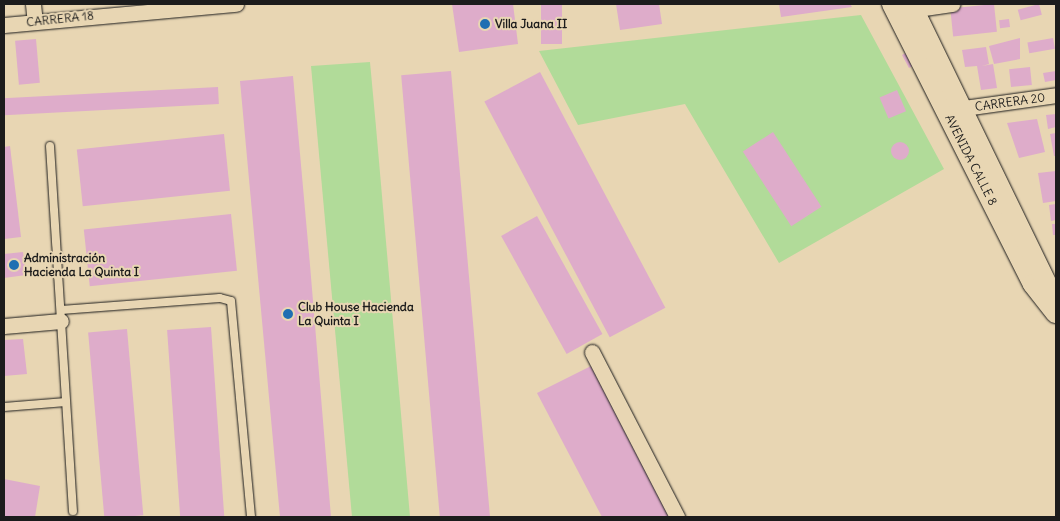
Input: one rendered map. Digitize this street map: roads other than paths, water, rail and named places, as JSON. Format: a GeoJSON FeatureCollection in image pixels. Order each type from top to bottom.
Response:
{"type":"FeatureCollection","features":[{"type":"Feature","properties":{"kind":"main road","name":"AVENIDA CALLE 8"},"geometry":{"type":"LineString","coordinates":[[903,7],[964,108],[1052,278],[1056,302]]}},
{"type":"Feature","properties":{"kind":"main road","name":"AVENIDA CALLE 8"},"geometry":{"type":"LineString","coordinates":[[903,7],[1033,284],[1056,312]]}},
{"type":"Feature","properties":{"kind":"street"},"geometry":{"type":"LineString","coordinates":[[33,4],[35,22]]}},
{"type":"Feature","properties":{"kind":"street","name":"CARRERA 18"},"geometry":{"type":"LineString","coordinates":[[4,25],[158,7],[236,4]]}},
{"type":"Feature","properties":{"kind":"street"},"geometry":{"type":"LineString","coordinates":[[903,7],[952,4]]}},
{"type":"Feature","properties":{"kind":"street","name":"CARRERA 20"},"geometry":{"type":"LineString","coordinates":[[964,108],[1056,95]]}},
{"type":"Feature","properties":{"kind":"street"},"geometry":{"type":"LineString","coordinates":[[4,326],[61,316]]}},
{"type":"Feature","properties":{"kind":"street"},"geometry":{"type":"LineString","coordinates":[[592,352],[677,517]]}},
{"type":"Feature","properties":{"kind":"lane"},"geometry":{"type":"LineString","coordinates":[[50,146],[74,511]]}},
{"type":"Feature","properties":{"kind":"lane"},"geometry":{"type":"LineString","coordinates":[[61,316],[220,298],[231,301],[252,517]]}},
{"type":"Feature","properties":{"kind":"lane"},"geometry":{"type":"LineString","coordinates":[[4,407],[66,402]]}},
{"type":"Feature","properties":{"kind":"place","name":"Villa Juana II"},"geometry":{"type":"Point","coordinates":[485,24]}},
{"type":"Feature","properties":{"kind":"place","name":"Administración Hacienda La Quinta I"},"geometry":{"type":"Point","coordinates":[14,265]}},
{"type":"Feature","properties":{"kind":"place","name":"Club House Hacienda La Quinta I"},"geometry":{"type":"Point","coordinates":[288,314]}}]}
